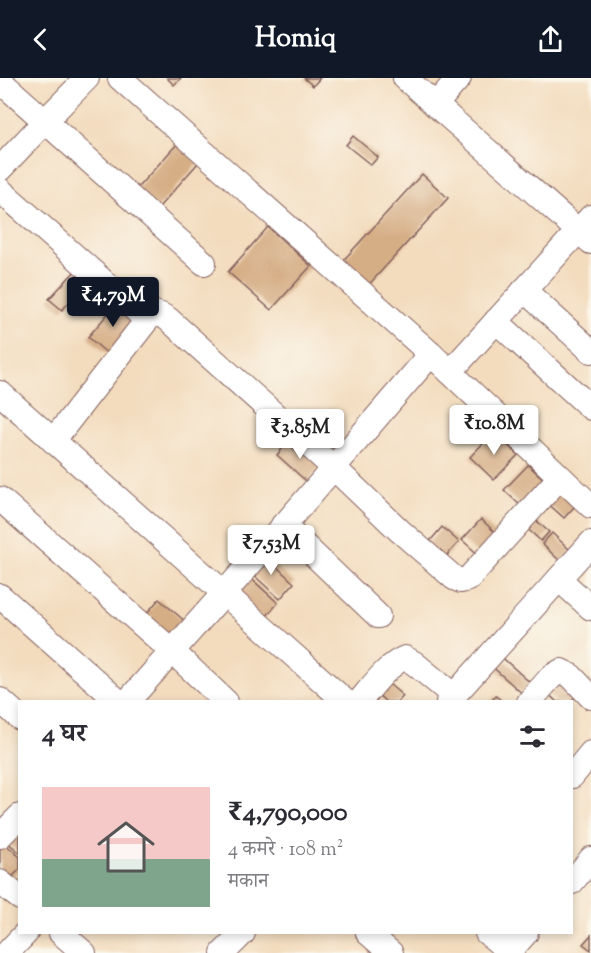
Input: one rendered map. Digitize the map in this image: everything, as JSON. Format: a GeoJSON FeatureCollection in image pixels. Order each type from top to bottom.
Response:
{"type":"FeatureCollection","features":[{"type":"Feature","properties":{"kind":"street"},"geometry":{"type":"LineString","coordinates":[[0,169],[87,78]]}},
{"type":"Feature","properties":{"kind":"street"},"geometry":{"type":"LineString","coordinates":[[120,78],[431,354],[591,506]]}},
{"type":"Feature","properties":{"kind":"street"},"geometry":{"type":"LineString","coordinates":[[405,78],[587,230],[524,290],[450,372]]}},
{"type":"Feature","properties":{"kind":"street"},"geometry":{"type":"LineString","coordinates":[[435,105],[459,78]]}},
{"type":"Feature","properties":{"kind":"street"},"geometry":{"type":"LineString","coordinates":[[0,81],[204,264]]}},
{"type":"Feature","properties":{"kind":"street"},"geometry":{"type":"LineString","coordinates":[[0,190],[147,320]]}},
{"type":"Feature","properties":{"kind":"street"},"geometry":{"type":"LineString","coordinates":[[524,290],[591,351]]}},
{"type":"Feature","properties":{"kind":"street"},"geometry":{"type":"LineString","coordinates":[[53,441],[151,314],[155,313],[168,319],[454,578],[468,579],[560,477]]}},
{"type":"Feature","properties":{"kind":"street"},"geometry":{"type":"LineString","coordinates":[[496,321],[591,408]]}},
{"type":"Feature","properties":{"kind":"street"},"geometry":{"type":"LineString","coordinates":[[129,700],[224,594],[431,354]]}},
{"type":"Feature","properties":{"kind":"street"},"geometry":{"type":"LineString","coordinates":[[0,393],[344,700]]}},
{"type":"Feature","properties":{"kind":"street"},"geometry":{"type":"LineString","coordinates":[[0,499],[224,700]]}},
{"type":"Feature","properties":{"kind":"street"},"geometry":{"type":"LineString","coordinates":[[283,525],[378,616]]}},
{"type":"Feature","properties":{"kind":"street"},"geometry":{"type":"LineString","coordinates":[[361,700],[380,678],[405,658],[410,659],[451,699],[591,543]]}},
{"type":"Feature","properties":{"kind":"street"},"geometry":{"type":"LineString","coordinates":[[559,579],[591,608]]}},
{"type":"Feature","properties":{"kind":"street"},"geometry":{"type":"LineString","coordinates":[[0,596],[117,700]]}},
{"type":"Feature","properties":{"kind":"street"},"geometry":{"type":"LineString","coordinates":[[532,700],[551,677],[561,671],[571,676],[591,697]]}},
{"type":"Feature","properties":{"kind":"street"},"geometry":{"type":"LineString","coordinates":[[0,700],[18,716]]}},
{"type":"Feature","properties":{"kind":"street"},"geometry":{"type":"LineString","coordinates":[[573,775],[591,753]]}},
{"type":"Feature","properties":{"kind":"street"},"geometry":{"type":"LineString","coordinates":[[0,836],[18,818]]}},
{"type":"Feature","properties":{"kind":"street"},"geometry":{"type":"LineString","coordinates":[[573,881],[591,859]]}},
{"type":"Feature","properties":{"kind":"street"},"geometry":{"type":"LineString","coordinates":[[0,882],[18,896]]}},
{"type":"Feature","properties":{"kind":"street"},"geometry":{"type":"LineString","coordinates":[[7,953],[25,934]]}},
{"type":"Feature","properties":{"kind":"street"},"geometry":{"type":"LineString","coordinates":[[62,934],[84,953]]}},
{"type":"Feature","properties":{"kind":"street"},"geometry":{"type":"LineString","coordinates":[[223,953],[242,934]]}},
{"type":"Feature","properties":{"kind":"street"},"geometry":{"type":"LineString","coordinates":[[369,934],[390,953]]}},
{"type":"Feature","properties":{"kind":"street"},"geometry":{"type":"LineString","coordinates":[[488,934],[508,952],[525,934]]}},
{"type":"Feature","properties":{"kind":"building"},"geometry":{"type":"Polygon","coordinates":[[[167,78],[181,78],[174,85],[167,78]]]}},
{"type":"Feature","properties":{"kind":"building"},"geometry":{"type":"Polygon","coordinates":[[[304,78],[320,78],[313,86],[304,78]]]}},
{"type":"Feature","properties":{"kind":"building"},"geometry":{"type":"Polygon","coordinates":[[[353,136],[378,157],[371,165],[346,145],[353,136]]]}},
{"type":"Feature","properties":{"kind":"building"},"geometry":{"type":"Polygon","coordinates":[[[177,144],[198,163],[152,215],[130,196],[177,144]]]}},
{"type":"Feature","properties":{"kind":"building"},"geometry":{"type":"Polygon","coordinates":[[[422,174],[448,198],[365,289],[339,265],[422,174]]]}},
{"type":"Feature","properties":{"kind":"building"},"geometry":{"type":"Polygon","coordinates":[[[268,227],[311,266],[271,310],[228,272],[268,227]]]}},
{"type":"Feature","properties":{"kind":"building"},"geometry":{"type":"Polygon","coordinates":[[[78,268],[91,279],[62,310],[49,299],[78,268]]]}},
{"type":"Feature","properties":{"kind":"building"},"geometry":{"type":"Polygon","coordinates":[[[118,302],[139,320],[109,355],[88,337],[118,302]]]}},
{"type":"Feature","properties":{"kind":"building"},"geometry":{"type":"Polygon","coordinates":[[[494,432],[518,455],[494,480],[470,457],[494,432]]]}},
{"type":"Feature","properties":{"kind":"building"},"geometry":{"type":"Polygon","coordinates":[[[292,437],[323,464],[307,482],[277,455],[292,437]]]}},
{"type":"Feature","properties":{"kind":"building"},"geometry":{"type":"Polygon","coordinates":[[[528,465],[548,483],[524,509],[504,490],[528,465]]]}},
{"type":"Feature","properties":{"kind":"building"},"geometry":{"type":"Polygon","coordinates":[[[554,488],[575,506],[564,518],[544,500],[554,488]]]}},
{"type":"Feature","properties":{"kind":"building"},"geometry":{"type":"Polygon","coordinates":[[[530,515],[549,532],[541,541],[522,524],[530,515]]]}},
{"type":"Feature","properties":{"kind":"building"},"geometry":{"type":"Polygon","coordinates":[[[481,519],[501,538],[482,558],[462,540],[481,519]]]}},
{"type":"Feature","properties":{"kind":"building"},"geometry":{"type":"Polygon","coordinates":[[[442,527],[459,542],[442,561],[425,547],[442,527]]]}},
{"type":"Feature","properties":{"kind":"building"},"geometry":{"type":"Polygon","coordinates":[[[552,533],[571,551],[561,562],[542,544],[552,533]]]}},
{"type":"Feature","properties":{"kind":"building"},"geometry":{"type":"Polygon","coordinates":[[[263,554],[294,583],[280,599],[248,570],[263,554]]]}},
{"type":"Feature","properties":{"kind":"building"},"geometry":{"type":"Polygon","coordinates":[[[245,573],[278,603],[263,620],[229,591],[245,573]]]}},
{"type":"Feature","properties":{"kind":"building"},"geometry":{"type":"Polygon","coordinates":[[[159,599],[186,622],[169,642],[142,619],[159,599]]]}},
{"type":"Feature","properties":{"kind":"building"},"geometry":{"type":"Polygon","coordinates":[[[496,652],[535,687],[526,697],[487,662],[496,652]]]}},
{"type":"Feature","properties":{"kind":"building"},"geometry":{"type":"Polygon","coordinates":[[[555,675],[577,695],[572,700],[555,700],[543,689],[555,675]]]}},
{"type":"Feature","properties":{"kind":"building"},"geometry":{"type":"Polygon","coordinates":[[[382,678],[403,696],[400,700],[384,700],[372,689],[382,678]]]}},
{"type":"Feature","properties":{"kind":"building"},"geometry":{"type":"Polygon","coordinates":[[[18,825],[18,851],[5,840],[18,825]]]}},
{"type":"Feature","properties":{"kind":"building"},"geometry":{"type":"Polygon","coordinates":[[[3,842],[18,855],[18,871],[6,883],[0,878],[0,846],[3,842]]]}},
{"type":"Feature","properties":{"kind":"building"},"geometry":{"type":"Polygon","coordinates":[[[591,935],[591,950],[583,944],[591,935]]]}}]}
